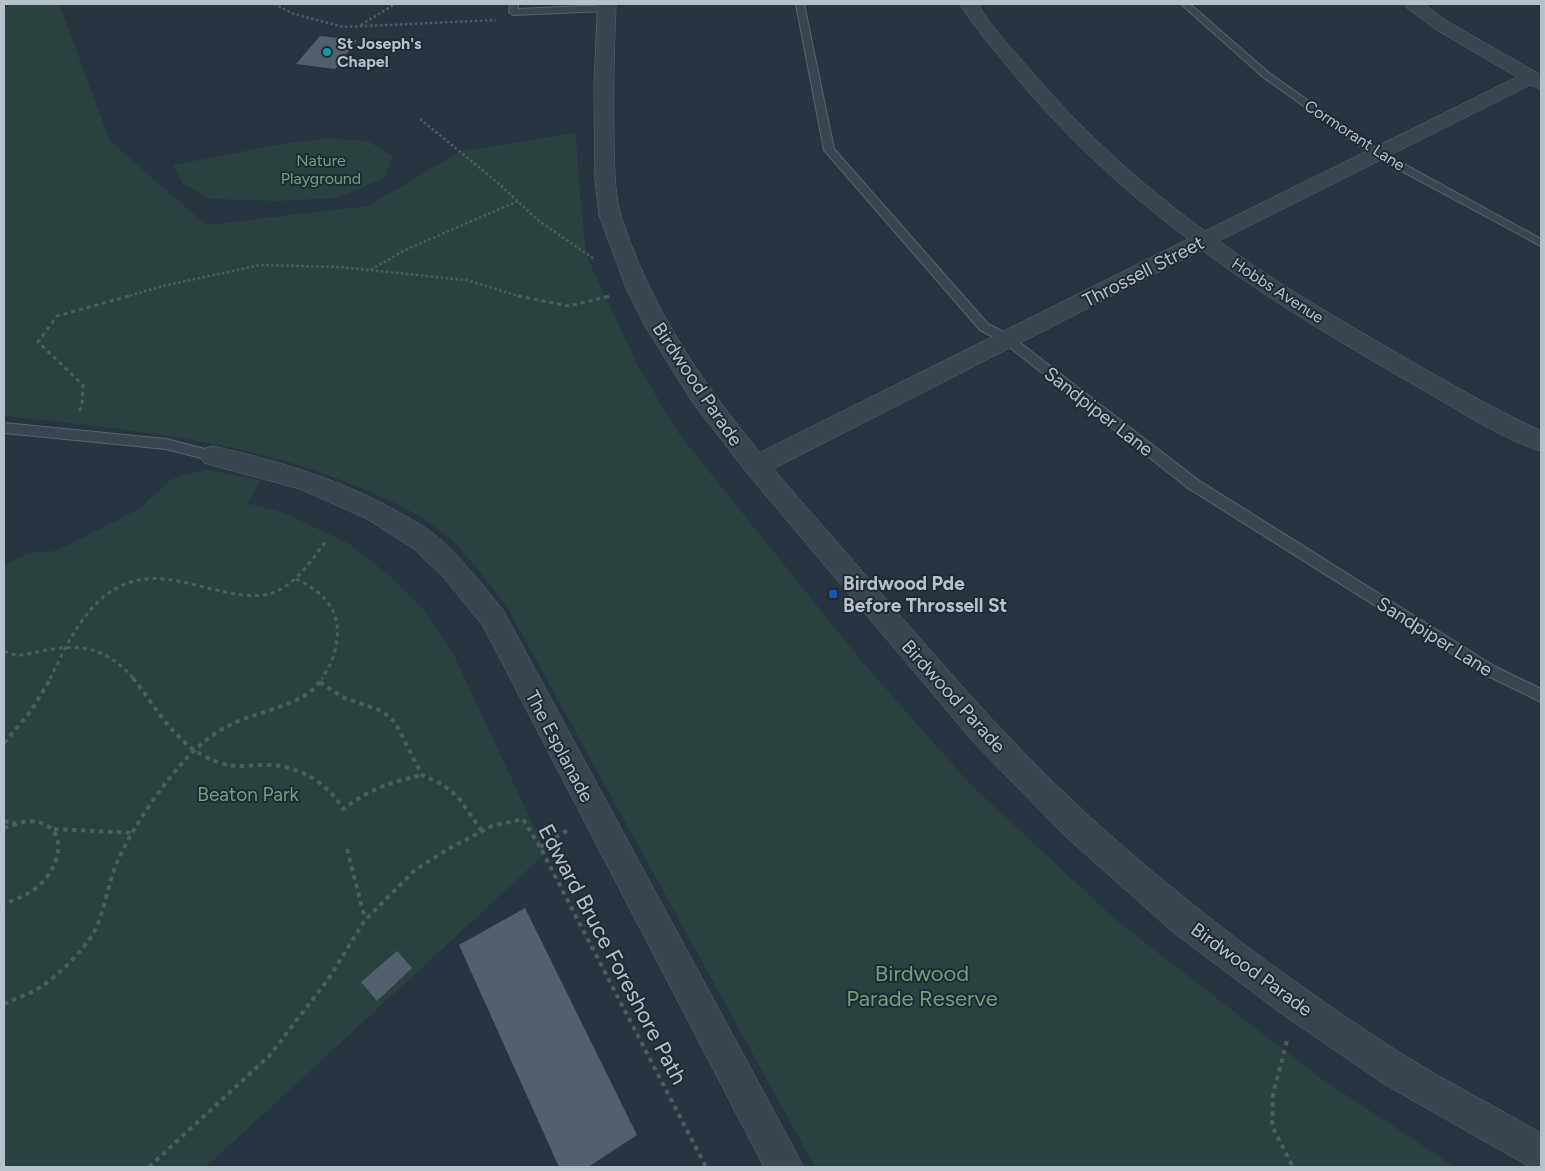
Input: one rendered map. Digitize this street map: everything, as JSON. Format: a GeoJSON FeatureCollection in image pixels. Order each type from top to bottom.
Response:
{"type":"FeatureCollection","features":[{"type":"Feature","properties":{"kind":"street","name":"Hobbs Avenue"},"geometry":{"type":"LineString","coordinates":[[969,4],[1034,89],[1126,181],[1202,242],[1282,295],[1402,367],[1541,442]]}},
{"type":"Feature","properties":{"kind":"street"},"geometry":{"type":"LineString","coordinates":[[1413,4],[1441,25],[1536,80]]}},
{"type":"Feature","properties":{"kind":"street","name":"Birdwood Parade"},"geometry":{"type":"LineString","coordinates":[[607,6],[603,95],[605,179],[610,215],[630,272],[657,326],[702,397],[756,466],[985,733],[1076,826],[1186,921],[1291,1000],[1398,1071],[1541,1154]]}},
{"type":"Feature","properties":{"kind":"street","name":"Throssell Street"},"geometry":{"type":"LineString","coordinates":[[756,466],[1376,153],[1536,80]]}},
{"type":"Feature","properties":{"kind":"street","name":"The Esplanade"},"geometry":{"type":"LineString","coordinates":[[213,456],[317,484],[374,510],[426,542],[470,589],[493,618],[784,1167]]}},
{"type":"Feature","properties":{"kind":"lane","name":"Sandpiper Lane"},"geometry":{"type":"LineString","coordinates":[[800,4],[830,150],[984,327],[1007,339],[1193,484],[1489,670],[1541,696]]}},
{"type":"Feature","properties":{"kind":"lane","name":"Cormorant Lane"},"geometry":{"type":"LineString","coordinates":[[1185,4],[1266,75],[1376,153],[1541,244]]}},
{"type":"Feature","properties":{"kind":"lane"},"geometry":{"type":"LineString","coordinates":[[514,8],[607,6]]}},
{"type":"Feature","properties":{"kind":"lane"},"geometry":{"type":"LineString","coordinates":[[4,428],[166,444],[213,456]]}},
{"type":"Feature","properties":{"kind":"path"},"geometry":{"type":"LineString","coordinates":[[274,4],[294,14],[344,27],[496,20],[514,8]]}},
{"type":"Feature","properties":{"kind":"path"},"geometry":{"type":"LineString","coordinates":[[361,26],[395,4]]}},
{"type":"Feature","properties":{"kind":"path"},"geometry":{"type":"LineString","coordinates":[[420,119],[497,182],[539,221],[598,261]]}},
{"type":"Feature","properties":{"kind":"path"},"geometry":{"type":"LineString","coordinates":[[370,270],[403,251],[518,201]]}},
{"type":"Feature","properties":{"kind":"path"},"geometry":{"type":"LineString","coordinates":[[64,435],[82,406],[83,385],[38,342],[57,316],[163,286],[260,265],[340,267],[466,280],[526,298],[569,306],[612,296]]}},
{"type":"Feature","properties":{"kind":"path"},"geometry":{"type":"LineString","coordinates":[[4,743],[19,728],[44,691],[72,632],[96,603],[123,585],[146,578],[166,580],[241,595],[259,596],[285,588],[296,579],[327,540]]}},
{"type":"Feature","properties":{"kind":"path"},"geometry":{"type":"LineString","coordinates":[[4,1004],[41,987],[72,959],[94,931],[118,860],[136,833],[150,805],[185,760],[195,750],[229,725],[252,714],[278,708],[292,702],[320,682],[334,655],[338,631],[334,611],[322,594],[312,586],[296,579]]}},
{"type":"Feature","properties":{"kind":"path"},"geometry":{"type":"LineString","coordinates":[[4,651],[17,656],[66,646],[83,647],[106,654],[127,670],[168,727],[186,744],[204,757],[234,767],[269,765],[289,768],[313,779],[330,790],[340,800],[343,809],[387,782],[422,775],[433,778],[454,791],[470,811],[482,831]]}},
{"type":"Feature","properties":{"kind":"path"},"geometry":{"type":"LineString","coordinates":[[320,682],[342,697],[382,712],[395,722],[422,775]]}},
{"type":"Feature","properties":{"kind":"path","name":"Edward Bruce Foreshore Path"},"geometry":{"type":"LineString","coordinates":[[149,1167],[269,1056],[327,981],[365,920],[415,870],[450,848],[492,826],[524,820],[540,847],[706,1167]]}},
{"type":"Feature","properties":{"kind":"path"},"geometry":{"type":"LineString","coordinates":[[4,821],[15,823]]}},
{"type":"Feature","properties":{"kind":"path"},"geometry":{"type":"LineString","coordinates":[[4,828],[15,823],[30,821],[43,823],[54,829],[136,833]]}},
{"type":"Feature","properties":{"kind":"path"},"geometry":{"type":"LineString","coordinates":[[4,904],[18,900],[32,892],[45,882],[55,867],[60,853],[59,840],[54,829]]}},
{"type":"Feature","properties":{"kind":"path"},"geometry":{"type":"LineString","coordinates":[[347,849],[365,920]]}},
{"type":"Feature","properties":{"kind":"path"},"geometry":{"type":"LineString","coordinates":[[1287,1041],[1273,1094],[1272,1126],[1293,1167]]}},
{"type":"Feature","properties":{"kind":"green space","name":"Birdwood Parade Reserve"},"geometry":{"type":"Polygon","coordinates":[[[4,4],[59,4],[110,141],[206,225],[368,206],[461,151],[576,133],[586,255],[638,366],[679,434],[864,664],[970,784],[1117,921],[1319,1077],[1455,1167],[815,1167],[507,607],[474,565],[447,536],[418,515],[377,495],[313,470],[270,457],[183,438],[138,431],[4,416],[4,4]]]}},
{"type":"Feature","properties":{"kind":"green space","name":"Nature Playground"},"geometry":{"type":"Polygon","coordinates":[[[327,138],[368,141],[392,156],[385,178],[336,198],[279,201],[210,199],[183,184],[173,165],[276,145],[327,138]]]}},
{"type":"Feature","properties":{"kind":"green space","name":"Beaton Park"},"geometry":{"type":"Polygon","coordinates":[[[208,470],[261,480],[247,503],[284,513],[348,543],[391,577],[423,609],[453,653],[546,853],[206,1167],[4,1167],[4,565],[28,553],[56,551],[139,509],[170,480],[208,470]]]}},
{"type":"Feature","properties":{"kind":"building","name":"St Joseph's Chapel"},"geometry":{"type":"Polygon","coordinates":[[[320,36],[357,40],[335,69],[296,64],[320,36]]]}},
{"type":"Feature","properties":{"kind":"building"},"geometry":{"type":"Polygon","coordinates":[[[525,908],[637,1135],[588,1167],[559,1167],[459,945],[525,908]]]}},
{"type":"Feature","properties":{"kind":"building"},"geometry":{"type":"Polygon","coordinates":[[[397,951],[412,968],[377,1001],[361,982],[397,951]]]}},
{"type":"Feature","properties":{"kind":"place","name":"St Joseph's Chapel"},"geometry":{"type":"Point","coordinates":[327,52]}},
{"type":"Feature","properties":{"kind":"place","name":"Birdwood Pde Before Throssell St"},"geometry":{"type":"Point","coordinates":[833,594]}}]}
